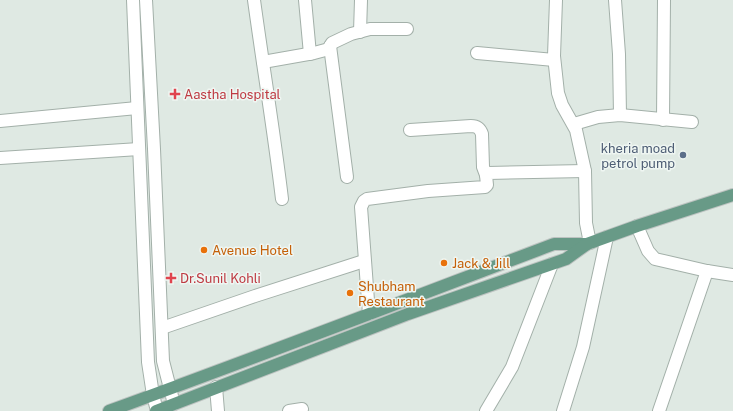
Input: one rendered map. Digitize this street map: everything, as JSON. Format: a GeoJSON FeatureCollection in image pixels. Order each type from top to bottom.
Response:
{"type":"FeatureCollection","features":[{"type":"Feature","properties":{"kind":"main road"},"geometry":{"type":"LineString","coordinates":[[157,411],[408,314],[566,259],[589,244],[607,237],[733,195]]}},
{"type":"Feature","properties":{"kind":"main road"},"geometry":{"type":"LineString","coordinates":[[109,411],[554,244],[589,244]]}},
{"type":"Feature","properties":{"kind":"street"},"geometry":{"type":"LineString","coordinates":[[133,0],[148,362],[157,411]]}},
{"type":"Feature","properties":{"kind":"street"},"geometry":{"type":"LineString","coordinates":[[146,0],[163,360],[174,404]]}},
{"type":"Feature","properties":{"kind":"street"},"geometry":{"type":"LineString","coordinates":[[254,0],[275,136],[282,199]]}},
{"type":"Feature","properties":{"kind":"street"},"geometry":{"type":"LineString","coordinates":[[305,0],[310,54]]}},
{"type":"Feature","properties":{"kind":"street"},"geometry":{"type":"LineString","coordinates":[[360,32],[362,0]]}},
{"type":"Feature","properties":{"kind":"street"},"geometry":{"type":"LineString","coordinates":[[556,0],[554,60],[558,93],[562,105],[574,124],[585,171],[586,223],[589,244]]}},
{"type":"Feature","properties":{"kind":"street"},"geometry":{"type":"LineString","coordinates":[[615,0],[619,54],[620,115]]}},
{"type":"Feature","properties":{"kind":"street"},"geometry":{"type":"LineString","coordinates":[[663,120],[664,0]]}},
{"type":"Feature","properties":{"kind":"street"},"geometry":{"type":"LineString","coordinates":[[263,62],[310,54],[329,49],[332,43],[351,34],[370,29],[407,29]]}},
{"type":"Feature","properties":{"kind":"street"},"geometry":{"type":"LineString","coordinates":[[330,46],[347,177]]}},
{"type":"Feature","properties":{"kind":"street"},"geometry":{"type":"LineString","coordinates":[[477,53],[554,60]]}},
{"type":"Feature","properties":{"kind":"street"},"geometry":{"type":"LineString","coordinates":[[0,121],[137,108]]}},
{"type":"Feature","properties":{"kind":"street"},"geometry":{"type":"LineString","coordinates":[[574,124],[598,117],[620,115],[692,122]]}},
{"type":"Feature","properties":{"kind":"street"},"geometry":{"type":"LineString","coordinates":[[369,314],[361,207],[364,201],[367,199],[428,191],[485,187],[487,185],[483,167],[481,129],[471,126],[410,130]]}},
{"type":"Feature","properties":{"kind":"street"},"geometry":{"type":"LineString","coordinates":[[0,158],[139,149]]}},
{"type":"Feature","properties":{"kind":"street"},"geometry":{"type":"LineString","coordinates":[[486,175],[585,171]]}},
{"type":"Feature","properties":{"kind":"street"},"geometry":{"type":"LineString","coordinates":[[637,226],[648,251],[655,259],[733,275]]}},
{"type":"Feature","properties":{"kind":"street"},"geometry":{"type":"LineString","coordinates":[[563,411],[583,347],[607,237]]}},
{"type":"Feature","properties":{"kind":"street"},"geometry":{"type":"LineString","coordinates":[[162,328],[255,296],[364,262]]}},
{"type":"Feature","properties":{"kind":"street"},"geometry":{"type":"LineString","coordinates":[[486,411],[512,367],[552,264]]}},
{"type":"Feature","properties":{"kind":"street"},"geometry":{"type":"LineString","coordinates":[[659,411],[708,271]]}},
{"type":"Feature","properties":{"kind":"street"},"geometry":{"type":"LineString","coordinates":[[216,387],[218,411]]}},
{"type":"Feature","properties":{"kind":"street"},"geometry":{"type":"LineString","coordinates":[[288,411],[302,409]]}},
{"type":"Feature","properties":{"kind":"place","name":"Aastha Hospital"},"geometry":{"type":"Point","coordinates":[175,94]}},
{"type":"Feature","properties":{"kind":"place","name":"kheria moad petrol pump"},"geometry":{"type":"Point","coordinates":[683,155]}},
{"type":"Feature","properties":{"kind":"place","name":"Avenue Hotel"},"geometry":{"type":"Point","coordinates":[204,250]}},
{"type":"Feature","properties":{"kind":"place","name":"Jack & Jill"},"geometry":{"type":"Point","coordinates":[444,263]}},
{"type":"Feature","properties":{"kind":"place","name":"Dr.Sunil Kohli"},"geometry":{"type":"Point","coordinates":[171,278]}},
{"type":"Feature","properties":{"kind":"place","name":"Shubham Restaurant"},"geometry":{"type":"Point","coordinates":[350,293]}}]}
